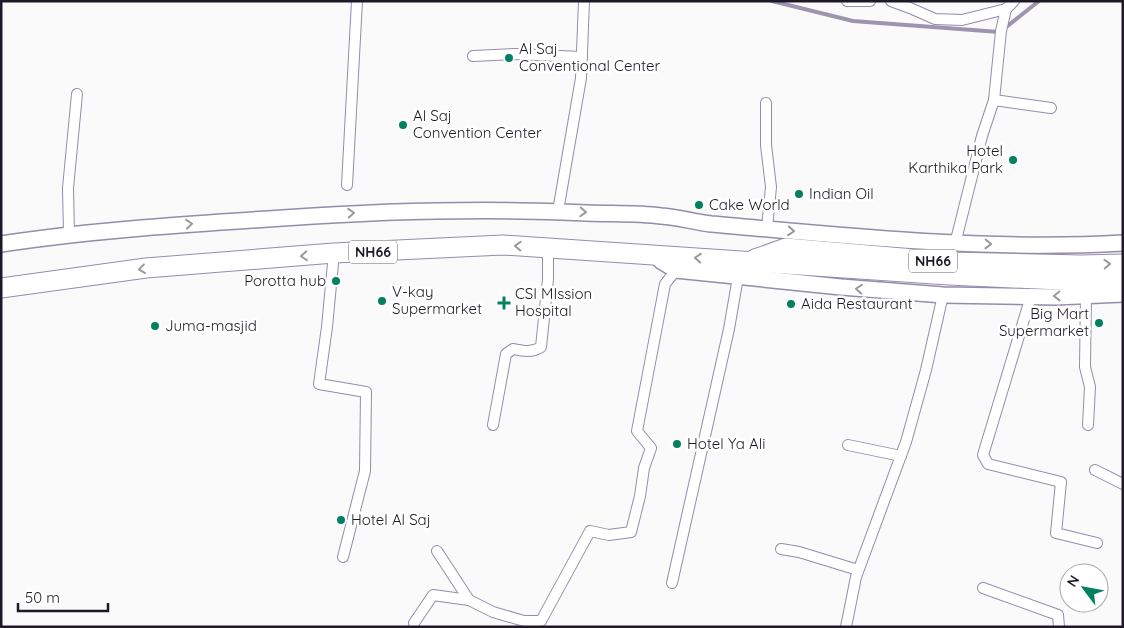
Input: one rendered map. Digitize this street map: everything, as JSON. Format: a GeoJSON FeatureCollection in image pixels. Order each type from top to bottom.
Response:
{"type":"FeatureCollection","features":[{"type":"Feature","properties":{"kind":"highway","name":"NH66"},"geometry":{"type":"LineString","coordinates":[[1,288],[146,268],[334,253],[503,245],[656,255],[742,270],[789,265],[1081,281],[1123,280]]}},
{"type":"Feature","properties":{"kind":"highway","name":"NH66"},"geometry":{"type":"LineString","coordinates":[[742,270],[786,248],[949,262],[1123,264]]}},
{"type":"Feature","properties":{"kind":"street"},"geometry":{"type":"LineString","coordinates":[[347,185],[357,1]]}},
{"type":"Feature","properties":{"kind":"street"},"geometry":{"type":"LineString","coordinates":[[558,211],[579,96],[584,1]]}},
{"type":"Feature","properties":{"kind":"street"},"geometry":{"type":"LineString","coordinates":[[847,1],[870,1]]}},
{"type":"Feature","properties":{"kind":"street"},"geometry":{"type":"LineString","coordinates":[[891,1],[935,19],[962,20],[1010,5]]}},
{"type":"Feature","properties":{"kind":"street"},"geometry":{"type":"LineString","coordinates":[[955,244],[982,136],[994,100],[1001,31],[1010,5]]}},
{"type":"Feature","properties":{"kind":"street"},"geometry":{"type":"LineString","coordinates":[[473,56],[514,54],[582,57]]}},
{"type":"Feature","properties":{"kind":"street"},"geometry":{"type":"LineString","coordinates":[[69,234],[68,188],[77,94]]}},
{"type":"Feature","properties":{"kind":"street"},"geometry":{"type":"LineString","coordinates":[[994,100],[1051,108]]}},
{"type":"Feature","properties":{"kind":"street"},"geometry":{"type":"LineString","coordinates":[[766,103],[766,145],[771,187],[767,228]]}},
{"type":"Feature","properties":{"kind":"street"},"geometry":{"type":"LineString","coordinates":[[1,244],[69,234],[204,223],[372,212],[461,210],[558,211],[662,216],[707,223],[955,244],[1082,246],[1123,244]]}},
{"type":"Feature","properties":{"kind":"street"},"geometry":{"type":"LineString","coordinates":[[493,425],[506,354],[513,349],[524,352],[541,347],[548,279],[548,247]]}},
{"type":"Feature","properties":{"kind":"street"},"geometry":{"type":"LineString","coordinates":[[334,253],[319,384],[366,392],[365,471],[343,557]]}},
{"type":"Feature","properties":{"kind":"street"},"geometry":{"type":"LineString","coordinates":[[656,255],[661,261],[676,270],[742,270],[943,295],[1086,296],[1123,294]]}},
{"type":"Feature","properties":{"kind":"street"},"geometry":{"type":"LineString","coordinates":[[414,623],[433,595],[469,600],[493,612],[524,621],[541,621],[590,531],[609,535],[631,532],[640,496],[644,468],[651,448],[637,431],[665,284],[676,270]]}},
{"type":"Feature","properties":{"kind":"street"},"geometry":{"type":"LineString","coordinates":[[672,583],[742,270]]}},
{"type":"Feature","properties":{"kind":"street"},"geometry":{"type":"LineString","coordinates":[[846,627],[858,570],[901,456],[926,370],[943,295]]}},
{"type":"Feature","properties":{"kind":"street"},"geometry":{"type":"LineString","coordinates":[[1031,296],[983,454],[988,464],[1061,482],[1056,533],[1096,543]]}},
{"type":"Feature","properties":{"kind":"street"},"geometry":{"type":"LineString","coordinates":[[1086,296],[1085,367],[1090,387],[1088,425]]}},
{"type":"Feature","properties":{"kind":"street"},"geometry":{"type":"LineString","coordinates":[[848,445],[901,456]]}},
{"type":"Feature","properties":{"kind":"street"},"geometry":{"type":"LineString","coordinates":[[1095,470],[1123,484]]}},
{"type":"Feature","properties":{"kind":"street"},"geometry":{"type":"LineString","coordinates":[[781,549],[799,552],[858,570]]}},
{"type":"Feature","properties":{"kind":"street"},"geometry":{"type":"LineString","coordinates":[[437,551],[469,600]]}},
{"type":"Feature","properties":{"kind":"street"},"geometry":{"type":"LineString","coordinates":[[983,588],[1058,615],[1059,627]]}},
{"type":"Feature","properties":{"kind":"waterway"},"geometry":{"type":"LineString","coordinates":[[772,1],[853,21],[999,32]]}},
{"type":"Feature","properties":{"kind":"waterway"},"geometry":{"type":"LineString","coordinates":[[1005,28],[1039,1]]}},
{"type":"Feature","properties":{"kind":"place","name":"Al Saj Conventional Center"},"geometry":{"type":"Point","coordinates":[509,58]}},
{"type":"Feature","properties":{"kind":"place","name":"Al Saj Convention Center"},"geometry":{"type":"Point","coordinates":[403,125]}},
{"type":"Feature","properties":{"kind":"place","name":"Hotel Karthika Park"},"geometry":{"type":"Point","coordinates":[1013,160]}},
{"type":"Feature","properties":{"kind":"place","name":"Indian Oil"},"geometry":{"type":"Point","coordinates":[799,194]}},
{"type":"Feature","properties":{"kind":"place","name":"Cake World"},"geometry":{"type":"Point","coordinates":[699,205]}},
{"type":"Feature","properties":{"kind":"place","name":"Porotta hub"},"geometry":{"type":"Point","coordinates":[336,281]}},
{"type":"Feature","properties":{"kind":"place","name":"V-kay Supermarket"},"geometry":{"type":"Point","coordinates":[382,301]}},
{"type":"Feature","properties":{"kind":"place","name":"CSI MIssion Hospital"},"geometry":{"type":"Point","coordinates":[504,303]}},
{"type":"Feature","properties":{"kind":"place","name":"Aida Restaurant"},"geometry":{"type":"Point","coordinates":[791,304]}},
{"type":"Feature","properties":{"kind":"place","name":"Big Mart Supermarket"},"geometry":{"type":"Point","coordinates":[1099,323]}},
{"type":"Feature","properties":{"kind":"place","name":"Juma-masjid"},"geometry":{"type":"Point","coordinates":[155,326]}},
{"type":"Feature","properties":{"kind":"place","name":"Hotel Ya Ali"},"geometry":{"type":"Point","coordinates":[677,444]}},
{"type":"Feature","properties":{"kind":"place","name":"Hotel Al Saj"},"geometry":{"type":"Point","coordinates":[341,520]}}]}
